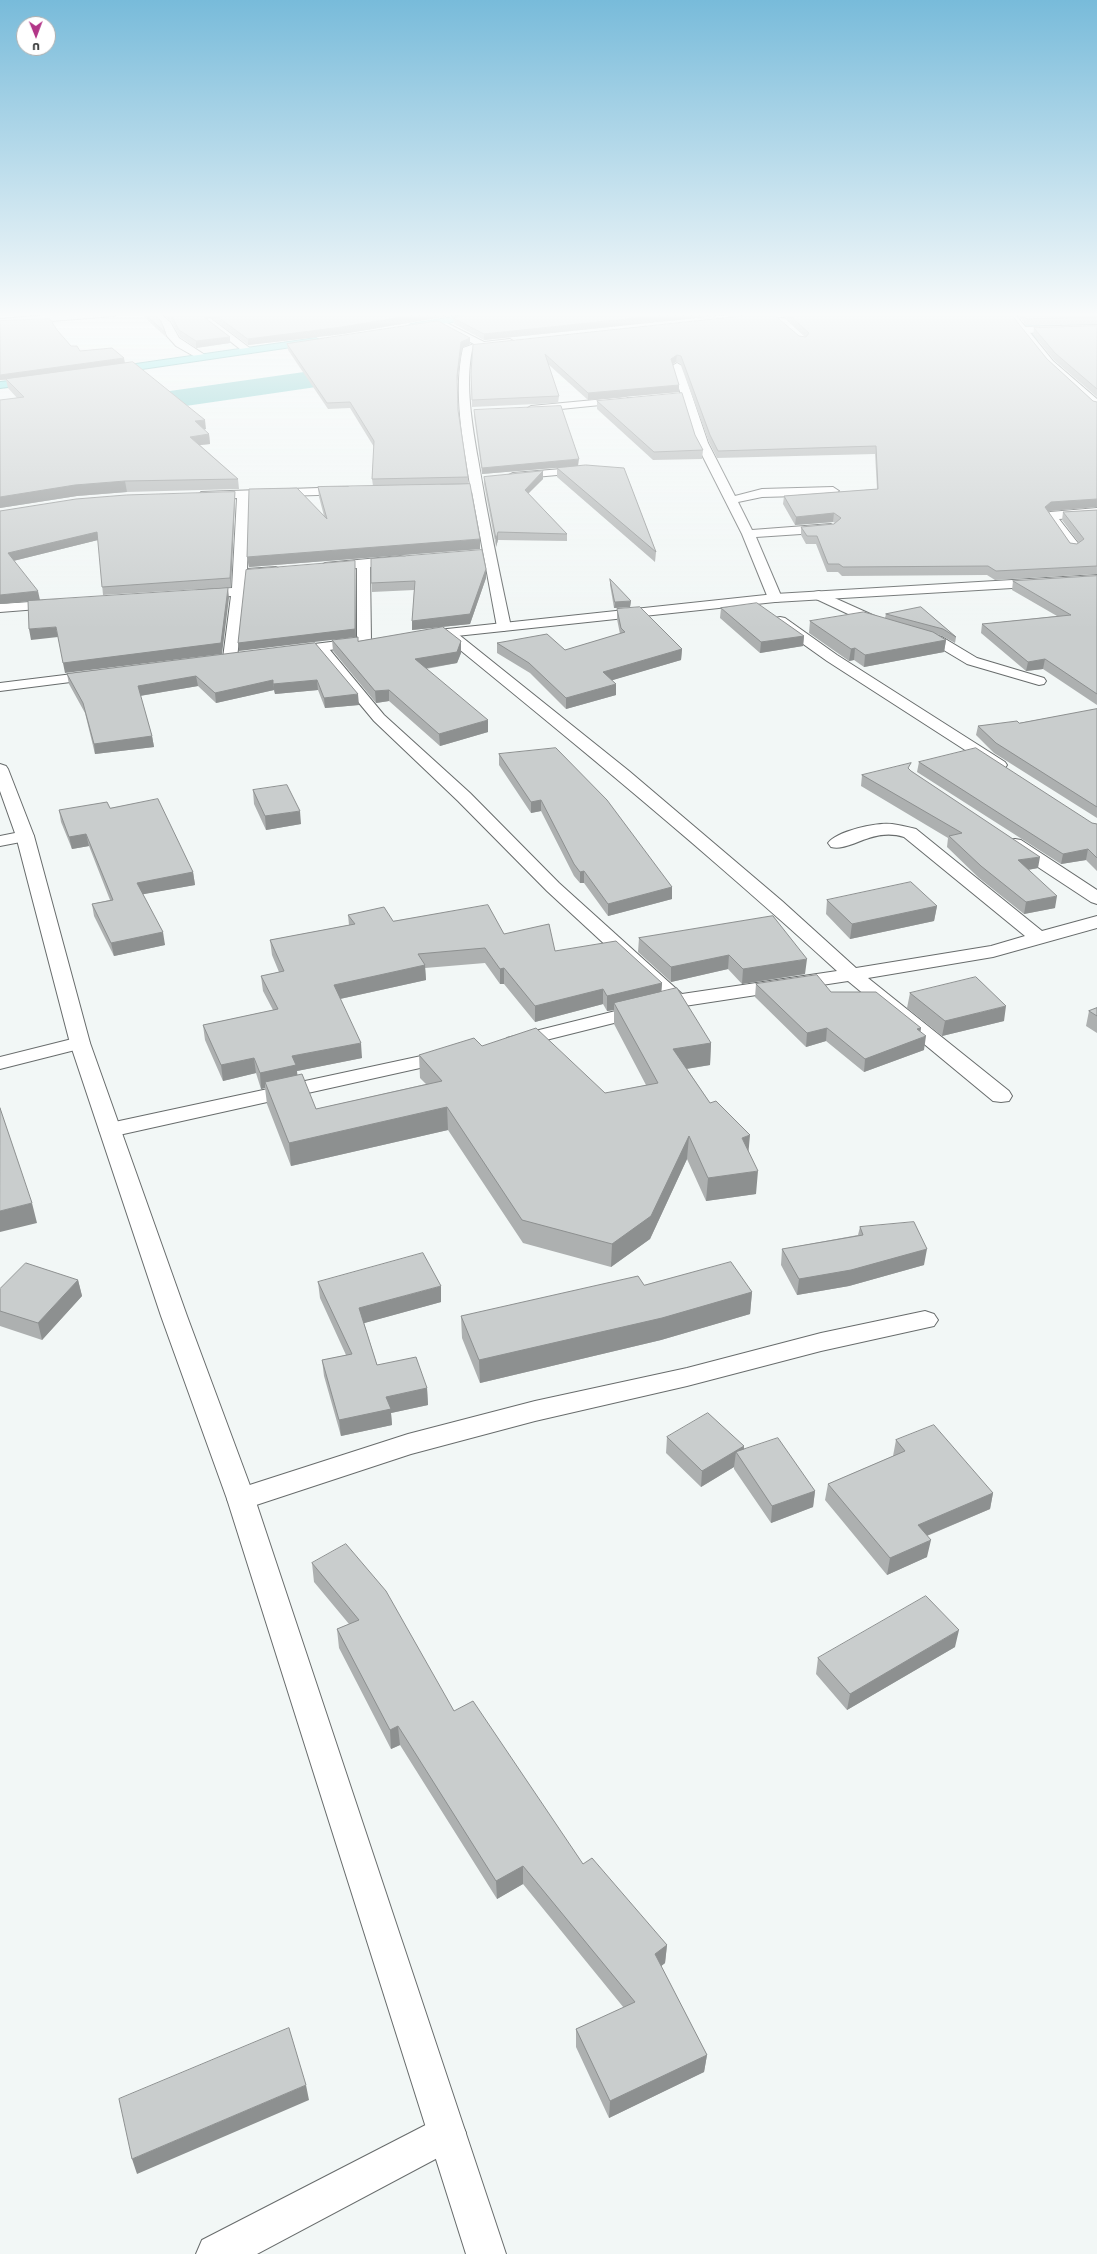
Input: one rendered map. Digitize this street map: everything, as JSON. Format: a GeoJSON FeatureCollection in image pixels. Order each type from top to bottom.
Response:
{"type":"FeatureCollection","features":[{"type":"Feature","properties":{"kind":"street"},"geometry":{"type":"LineString","coordinates":[[467,418],[479,482],[489,553],[504,627]]}},
{"type":"Feature","properties":{"kind":"street"},"geometry":{"type":"LineString","coordinates":[[691,418],[702,443],[748,534],[775,598]]}},
{"type":"Feature","properties":{"kind":"street"},"geometry":{"type":"LineString","coordinates":[[500,477],[596,469]]}},
{"type":"Feature","properties":{"kind":"street"},"geometry":{"type":"LineString","coordinates":[[429,489],[479,482]]}},
{"type":"Feature","properties":{"kind":"street"},"geometry":{"type":"LineString","coordinates":[[193,495],[358,490]]}},
{"type":"Feature","properties":{"kind":"street"},"geometry":{"type":"LineString","coordinates":[[732,500],[762,493],[833,491]]}},
{"type":"Feature","properties":{"kind":"street"},"geometry":{"type":"LineString","coordinates":[[230,658],[240,574],[243,494]]}},
{"type":"Feature","properties":{"kind":"street"},"geometry":{"type":"LineString","coordinates":[[1075,547],[1050,516],[1097,512]]}},
{"type":"Feature","properties":{"kind":"street"},"geometry":{"type":"LineString","coordinates":[[748,534],[833,528]]}},
{"type":"Feature","properties":{"kind":"street"},"geometry":{"type":"LineString","coordinates":[[473,554],[489,553]]}},
{"type":"Feature","properties":{"kind":"street"},"geometry":{"type":"LineString","coordinates":[[309,568],[410,560]]}},
{"type":"Feature","properties":{"kind":"street"},"geometry":{"type":"LineString","coordinates":[[363,563],[364,642]]}},
{"type":"Feature","properties":{"kind":"street"},"geometry":{"type":"LineString","coordinates":[[240,574],[286,570]]}},
{"type":"Feature","properties":{"kind":"street"},"geometry":{"type":"LineString","coordinates":[[402,637],[775,598],[1097,579]]}},
{"type":"Feature","properties":{"kind":"street"},"geometry":{"type":"LineString","coordinates":[[184,595],[237,592]]}},
{"type":"Feature","properties":{"kind":"street"},"geometry":{"type":"LineString","coordinates":[[819,595],[876,623],[937,640],[972,661],[1039,681]]}},
{"type":"Feature","properties":{"kind":"street"},"geometry":{"type":"LineString","coordinates":[[751,601],[832,658],[1010,772]]}},
{"type":"Feature","properties":{"kind":"street"},"geometry":{"type":"LineString","coordinates":[[0,608],[70,603]]}},
{"type":"Feature","properties":{"kind":"street"},"geometry":{"type":"LineString","coordinates":[[448,632],[623,774],[700,842],[775,905],[852,975],[1001,1096]]}},
{"type":"Feature","properties":{"kind":"street"},"geometry":{"type":"LineString","coordinates":[[275,652],[380,640]]}},
{"type":"Feature","properties":{"kind":"street"},"geometry":{"type":"LineString","coordinates":[[320,647],[379,718],[464,797],[553,887],[678,1002]]}},
{"type":"Feature","properties":{"kind":"street"},"geometry":{"type":"LineString","coordinates":[[215,660],[245,656]]}},
{"type":"Feature","properties":{"kind":"street"},"geometry":{"type":"LineString","coordinates":[[0,687],[108,673]]}},
{"type":"Feature","properties":{"kind":"street"},"geometry":{"type":"LineString","coordinates":[[0,769],[12,839],[80,1043],[174,1316],[241,1499],[486,2254]]}},
{"type":"Feature","properties":{"kind":"street"},"geometry":{"type":"LineString","coordinates":[[837,843],[861,832],[880,829],[900,829],[910,833],[1040,939]]}},
{"type":"Feature","properties":{"kind":"street"},"geometry":{"type":"LineString","coordinates":[[1000,834],[1097,898]]}},
{"type":"Feature","properties":{"kind":"street"},"geometry":{"type":"LineString","coordinates":[[494,1046],[678,1002],[993,951],[1097,922]]}},
{"type":"Feature","properties":{"kind":"street"},"geometry":{"type":"LineString","coordinates":[[0,1063],[80,1043]]}},
{"type":"Feature","properties":{"kind":"street"},"geometry":{"type":"LineString","coordinates":[[110,1130],[464,1053]]}},
{"type":"Feature","properties":{"kind":"street"},"geometry":{"type":"LineString","coordinates":[[241,1499],[408,1444],[535,1411],[687,1377],[821,1342],[925,1320]]}},
{"type":"Feature","properties":{"kind":"street"},"geometry":{"type":"LineString","coordinates":[[216,2254],[447,2133]]}},
{"type":"Feature","properties":{"kind":"building"},"geometry":{"type":"Polygon","coordinates":[[[0,418],[203,418],[205,420],[195,421],[209,434],[190,437],[238,479],[125,481],[75,485],[0,497],[0,418]]]}},
{"type":"Feature","properties":{"kind":"building"},"geometry":{"type":"Polygon","coordinates":[[[360,418],[459,418],[468,477],[372,479],[374,441],[360,418]]]}},
{"type":"Feature","properties":{"kind":"building"},"geometry":{"type":"Polygon","coordinates":[[[475,418],[565,418],[579,459],[482,468],[475,418]]]}},
{"type":"Feature","properties":{"kind":"building"},"geometry":{"type":"Polygon","coordinates":[[[616,418],[690,418],[695,435],[703,450],[654,452],[616,418]]]}},
{"type":"Feature","properties":{"kind":"building"},"geometry":{"type":"Polygon","coordinates":[[[704,418],[1097,418],[1097,499],[1051,502],[1045,507],[1070,543],[1077,544],[1084,539],[1063,512],[1097,510],[1097,566],[996,571],[988,566],[843,567],[839,564],[828,564],[817,536],[807,536],[801,527],[834,524],[841,518],[834,513],[796,517],[784,496],[878,489],[876,446],[718,451],[704,418]]]}},
{"type":"Feature","properties":{"kind":"building"},"geometry":{"type":"Polygon","coordinates":[[[586,465],[624,468],[656,552],[557,468],[586,465]]]}},
{"type":"Feature","properties":{"kind":"building"},"geometry":{"type":"Polygon","coordinates":[[[543,471],[525,490],[567,534],[498,532],[496,539],[484,477],[543,471]]]}},
{"type":"Feature","properties":{"kind":"building"},"geometry":{"type":"Polygon","coordinates":[[[470,484],[480,539],[247,557],[249,489],[297,488],[327,519],[318,487],[470,484]]]}},
{"type":"Feature","properties":{"kind":"building"},"geometry":{"type":"Polygon","coordinates":[[[235,492],[230,578],[102,587],[97,532],[8,553],[38,591],[0,595],[0,511],[76,499],[126,495],[235,492]]]}},
{"type":"Feature","properties":{"kind":"building"},"geometry":{"type":"Polygon","coordinates":[[[482,550],[486,569],[470,614],[412,621],[415,581],[371,583],[371,559],[482,550]]]}},
{"type":"Feature","properties":{"kind":"building"},"geometry":{"type":"Polygon","coordinates":[[[355,561],[355,629],[238,643],[246,570],[355,561]]]}},
{"type":"Feature","properties":{"kind":"building"},"geometry":{"type":"Polygon","coordinates":[[[1097,576],[1097,694],[1045,659],[1028,662],[982,624],[1071,615],[1013,581],[1097,576]]]}},
{"type":"Feature","properties":{"kind":"building"},"geometry":{"type":"Polygon","coordinates":[[[610,579],[631,601],[615,602],[610,579]]]}},
{"type":"Feature","properties":{"kind":"building"},"geometry":{"type":"Polygon","coordinates":[[[228,588],[221,643],[63,663],[56,627],[29,629],[28,601],[228,588]]]}},
{"type":"Feature","properties":{"kind":"building"},"geometry":{"type":"Polygon","coordinates":[[[757,603],[804,636],[761,642],[721,608],[757,603]]]}},
{"type":"Feature","properties":{"kind":"building"},"geometry":{"type":"Polygon","coordinates":[[[640,607],[682,649],[603,672],[616,684],[566,698],[529,663],[497,643],[547,634],[565,650],[625,632],[621,628],[617,609],[640,607]]]}},
{"type":"Feature","properties":{"kind":"building"},"geometry":{"type":"Polygon","coordinates":[[[921,607],[956,637],[943,629],[886,614],[921,607]]]}},
{"type":"Feature","properties":{"kind":"building"},"geometry":{"type":"Polygon","coordinates":[[[864,612],[933,632],[946,640],[865,655],[855,648],[851,649],[810,621],[864,612]]]}},
{"type":"Feature","properties":{"kind":"building"},"geometry":{"type":"Polygon","coordinates":[[[443,627],[461,641],[457,652],[415,659],[488,720],[439,734],[389,690],[375,691],[332,640],[358,637],[358,641],[443,627]]]}},
{"type":"Feature","properties":{"kind":"building"},"geometry":{"type":"Polygon","coordinates":[[[315,643],[358,694],[324,698],[317,680],[273,684],[273,680],[215,693],[196,676],[138,686],[152,736],[94,744],[83,703],[67,674],[315,643]]]}},
{"type":"Feature","properties":{"kind":"building"},"geometry":{"type":"Polygon","coordinates":[[[1097,709],[1097,807],[996,743],[978,726],[1017,721],[1019,723],[1097,709]]]}},
{"type":"Feature","properties":{"kind":"building"},"geometry":{"type":"Polygon","coordinates":[[[556,748],[607,800],[672,887],[608,904],[584,871],[580,872],[574,864],[541,800],[531,802],[499,754],[556,748]]]}},
{"type":"Feature","properties":{"kind":"building"},"geometry":{"type":"Polygon","coordinates":[[[976,748],[1092,823],[1097,824],[1097,858],[1088,849],[1063,854],[919,762],[976,748]]]}},
{"type":"Feature","properties":{"kind":"building"},"geometry":{"type":"Polygon","coordinates":[[[911,763],[908,768],[911,771],[1040,857],[1018,860],[1057,896],[1026,902],[981,866],[949,836],[962,833],[862,775],[911,763]]]}},
{"type":"Feature","properties":{"kind":"building"},"geometry":{"type":"Polygon","coordinates":[[[287,785],[300,811],[265,816],[253,790],[287,785]]]}},
{"type":"Feature","properties":{"kind":"building"},"geometry":{"type":"Polygon","coordinates":[[[158,799],[193,872],[137,883],[163,932],[111,943],[92,904],[113,900],[86,834],[69,837],[59,810],[107,802],[110,808],[158,799]]]}},
{"type":"Feature","properties":{"kind":"building"},"geometry":{"type":"Polygon","coordinates":[[[911,882],[937,906],[852,924],[827,900],[911,882]]]}},
{"type":"Feature","properties":{"kind":"building"},"geometry":{"type":"Polygon","coordinates":[[[488,905],[504,934],[549,924],[555,951],[616,941],[662,983],[607,996],[603,989],[535,1006],[504,968],[500,969],[485,948],[418,954],[425,965],[334,985],[361,1043],[292,1056],[296,1065],[260,1073],[254,1058],[221,1065],[203,1025],[278,1009],[261,976],[284,971],[270,940],[355,924],[348,915],[384,907],[393,921],[488,905]]]}},
{"type":"Feature","properties":{"kind":"building"},"geometry":{"type":"Polygon","coordinates":[[[773,916],[807,959],[743,969],[729,955],[671,967],[639,938],[773,916]]]}},
{"type":"Feature","properties":{"kind":"building"},"geometry":{"type":"Polygon","coordinates":[[[817,975],[831,992],[876,992],[921,1028],[917,1029],[926,1036],[865,1059],[827,1028],[807,1033],[756,984],[817,975]]]}},
{"type":"Feature","properties":{"kind":"building"},"geometry":{"type":"Polygon","coordinates":[[[976,977],[1006,1006],[945,1021],[910,993],[976,977]]]}},
{"type":"Feature","properties":{"kind":"building"},"geometry":{"type":"Polygon","coordinates":[[[677,988],[711,1043],[673,1049],[710,1103],[716,1101],[750,1135],[742,1138],[758,1171],[708,1178],[689,1136],[651,1216],[612,1244],[522,1220],[447,1107],[289,1143],[265,1082],[302,1074],[316,1109],[442,1081],[419,1055],[474,1038],[482,1046],[536,1028],[605,1093],[658,1083],[614,1003],[677,988]]]}},
{"type":"Feature","properties":{"kind":"building"},"geometry":{"type":"Polygon","coordinates":[[[1097,1008],[1097,1016],[1089,1011],[1097,1008]]]}},
{"type":"Feature","properties":{"kind":"building"},"geometry":{"type":"Polygon","coordinates":[[[0,1108],[32,1203],[0,1211],[0,1108]]]}},
{"type":"Feature","properties":{"kind":"building"},"geometry":{"type":"Polygon","coordinates":[[[914,1222],[927,1249],[851,1270],[799,1279],[782,1249],[863,1235],[860,1227],[914,1222]]]}},
{"type":"Feature","properties":{"kind":"building"},"geometry":{"type":"Polygon","coordinates":[[[423,1253],[441,1286],[359,1308],[377,1365],[416,1357],[427,1388],[386,1397],[391,1409],[339,1420],[322,1360],[352,1354],[318,1282],[423,1253]]]}},
{"type":"Feature","properties":{"kind":"building"},"geometry":{"type":"Polygon","coordinates":[[[731,1262],[752,1292],[662,1318],[479,1360],[461,1316],[638,1276],[644,1285],[731,1262]]]}},
{"type":"Feature","properties":{"kind":"building"},"geometry":{"type":"Polygon","coordinates":[[[26,1263],[78,1280],[38,1323],[0,1311],[0,1289],[26,1263]]]}},
{"type":"Feature","properties":{"kind":"building"},"geometry":{"type":"Polygon","coordinates":[[[708,1413],[744,1446],[702,1471],[667,1437],[708,1413]]]}},
{"type":"Feature","properties":{"kind":"building"},"geometry":{"type":"Polygon","coordinates":[[[934,1425],[993,1493],[918,1525],[931,1540],[890,1558],[828,1484],[905,1451],[896,1440],[934,1425]]]}},
{"type":"Feature","properties":{"kind":"building"},"geometry":{"type":"Polygon","coordinates":[[[778,1438],[815,1491],[772,1506],[736,1452],[778,1438]]]}},
{"type":"Feature","properties":{"kind":"building"},"geometry":{"type":"Polygon","coordinates":[[[346,1544],[386,1591],[454,1711],[473,1701],[583,1864],[592,1858],[667,1945],[655,1954],[707,2055],[610,2101],[576,2029],[635,2002],[523,1866],[496,1881],[398,1726],[390,1730],[337,1629],[359,1620],[312,1563],[346,1544]]]}},
{"type":"Feature","properties":{"kind":"building"},"geometry":{"type":"Polygon","coordinates":[[[926,1596],[959,1630],[850,1694],[818,1658],[926,1596]]]}},
{"type":"Feature","properties":{"kind":"building"},"geometry":{"type":"Polygon","coordinates":[[[289,2028],[306,2085],[132,2159],[119,2099],[289,2028]]]}},
{"type":"Feature","properties":{"kind":"waterway"},"geometry":{"type":"LineString","coordinates":[[0,424],[41,418]]}}]}
